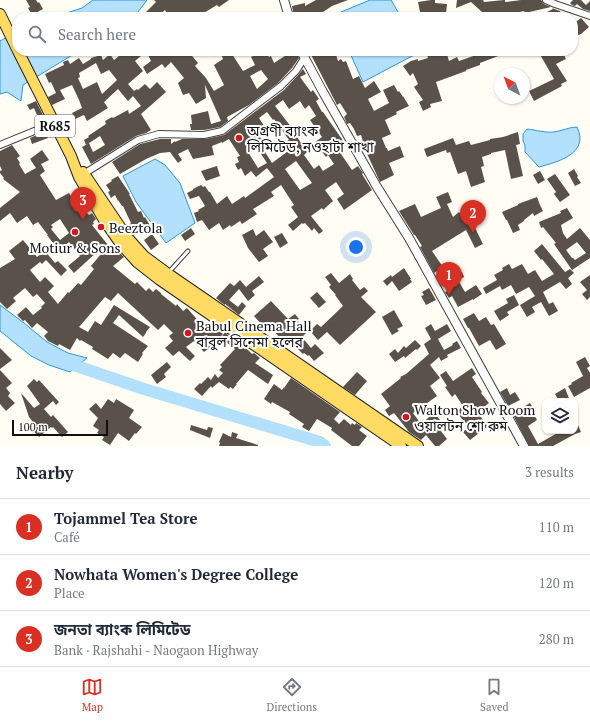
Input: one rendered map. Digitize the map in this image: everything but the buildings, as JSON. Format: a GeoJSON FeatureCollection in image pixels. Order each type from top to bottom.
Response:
{"type":"FeatureCollection","features":[{"type":"Feature","properties":{"kind":"main road","name":"R685"},"geometry":{"type":"LineString","coordinates":[[1,15],[12,38]]}},
{"type":"Feature","properties":{"kind":"main road","name":"R685"},"geometry":{"type":"LineString","coordinates":[[21,56],[39,95],[104,220],[120,244],[137,262],[164,277],[418,446]]}},
{"type":"Feature","properties":{"kind":"main road","name":"R685"},"geometry":{"type":"LineString","coordinates":[[164,277],[401,446]]}},
{"type":"Feature","properties":{"kind":"street"},"geometry":{"type":"LineString","coordinates":[[284,0],[288,12]]}},
{"type":"Feature","properties":{"kind":"street"},"geometry":{"type":"LineString","coordinates":[[546,0],[590,16]]}},
{"type":"Feature","properties":{"kind":"street"},"geometry":{"type":"LineString","coordinates":[[81,175],[138,140],[159,134],[204,135],[222,132],[280,86],[296,71],[302,56]]}},
{"type":"Feature","properties":{"kind":"street"},"geometry":{"type":"LineString","coordinates":[[304,56],[377,187],[409,238],[524,446]]}},
{"type":"Feature","properties":{"kind":"street"},"geometry":{"type":"LineString","coordinates":[[0,144],[54,123]]}},
{"type":"Feature","properties":{"kind":"lane"},"geometry":{"type":"LineString","coordinates":[[164,277],[188,251]]}},
{"type":"Feature","properties":{"kind":"water"},"geometry":{"type":"Polygon","coordinates":[[[93,0],[147,0],[138,12],[70,12],[82,8],[93,0]]]}},
{"type":"Feature","properties":{"kind":"water"},"geometry":{"type":"Polygon","coordinates":[[[370,0],[391,0],[398,12],[341,12],[370,0]]]}},
{"type":"Feature","properties":{"kind":"water"},"geometry":{"type":"Polygon","coordinates":[[[12,35],[12,56],[71,56],[23,85],[21,101],[7,92],[0,94],[0,41],[12,35]]]}},
{"type":"Feature","properties":{"kind":"water"},"geometry":{"type":"Polygon","coordinates":[[[351,56],[412,56],[363,82],[351,56]]]}},
{"type":"Feature","properties":{"kind":"water"},"geometry":{"type":"Polygon","coordinates":[[[577,127],[580,136],[579,144],[570,155],[562,159],[539,167],[525,152],[523,134],[527,129],[551,132],[577,127]]]}},
{"type":"Feature","properties":{"kind":"water"},"geometry":{"type":"Polygon","coordinates":[[[155,159],[165,165],[180,183],[195,223],[166,243],[136,202],[123,176],[155,159]]]}},
{"type":"Feature","properties":{"kind":"water"},"geometry":{"type":"Polygon","coordinates":[[[0,305],[47,342],[68,353],[87,358],[70,372],[49,365],[31,356],[0,331],[0,305]]]}},
{"type":"Feature","properties":{"kind":"waterway"},"geometry":{"type":"LineString","coordinates":[[62,361],[144,389],[320,442],[325,446]]}},
{"type":"Feature","properties":{"kind":"place","name":"অগ্রণী ব্যাংক লিমিটেড, নওহাটা শাখা"},"geometry":{"type":"Point","coordinates":[239,138]}},
{"type":"Feature","properties":{"kind":"place","name":"জনতা ব্যাংক লিমিটেড"},"geometry":{"type":"Point","coordinates":[83,220]}},
{"type":"Feature","properties":{"kind":"place","name":"Beeztola"},"geometry":{"type":"Point","coordinates":[101,227]}},
{"type":"Feature","properties":{"kind":"place","name":"Motiur & Sons"},"geometry":{"type":"Point","coordinates":[75,232]}},
{"type":"Feature","properties":{"kind":"place","name":"Nowhata Women's Degree College"},"geometry":{"type":"Point","coordinates":[473,233]}},
{"type":"Feature","properties":{"kind":"place","name":"Tojammel Tea Store"},"geometry":{"type":"Point","coordinates":[449,295]}},
{"type":"Feature","properties":{"kind":"place","name":"Babul Cinema Hall বাবুল সিনেমা হলের"},"geometry":{"type":"Point","coordinates":[188,333]}},
{"type":"Feature","properties":{"kind":"place","name":"Walton Show Room ওয়ালটন শো রুম"},"geometry":{"type":"Point","coordinates":[406,417]}}]}
